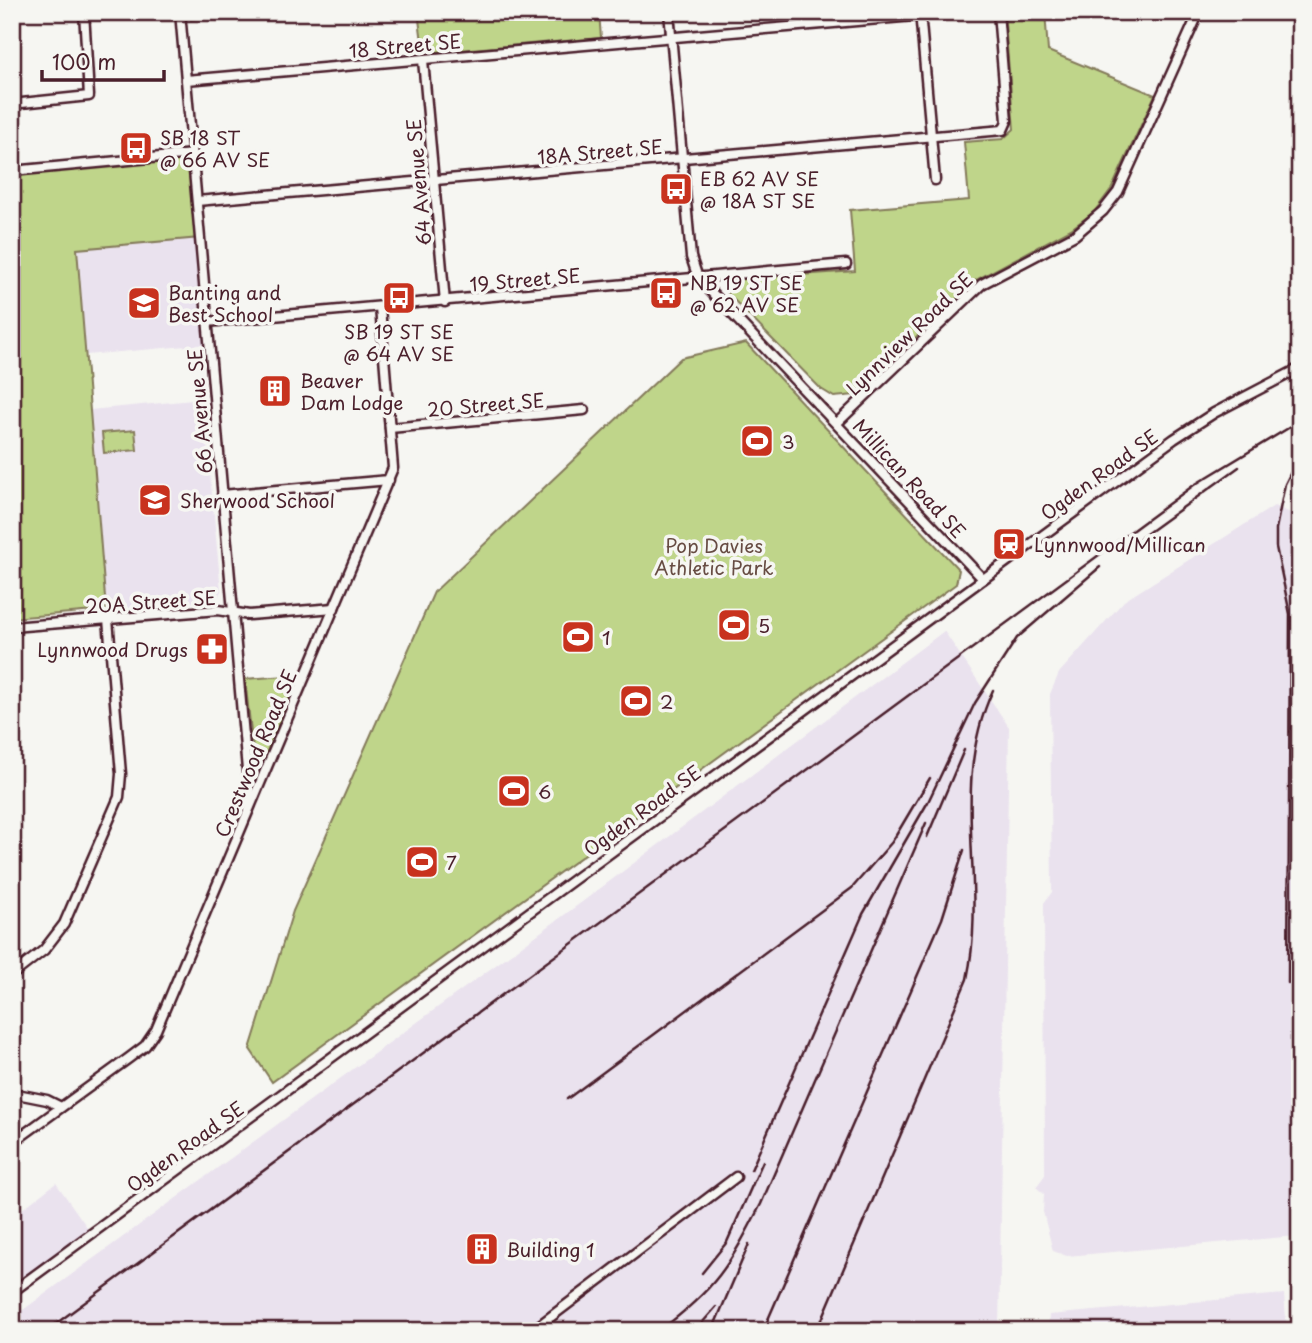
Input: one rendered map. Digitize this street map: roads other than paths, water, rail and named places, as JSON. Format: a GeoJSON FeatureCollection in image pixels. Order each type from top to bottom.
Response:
{"type":"FeatureCollection","features":[{"type":"Feature","properties":{"kind":"street"},"geometry":{"type":"LineString","coordinates":[[12,104],[89,96],[84,12]]}},
{"type":"Feature","properties":{"kind":"street","name":"66 Avenue SE"},"geometry":{"type":"LineString","coordinates":[[180,12],[250,806]]}},
{"type":"Feature","properties":{"kind":"street"},"geometry":{"type":"LineString","coordinates":[[669,12],[691,257],[698,278]]}},
{"type":"Feature","properties":{"kind":"street","name":"18 Street SE"},"geometry":{"type":"LineString","coordinates":[[186,80],[960,12]]}},
{"type":"Feature","properties":{"kind":"street","name":"18A Street SE"},"geometry":{"type":"LineString","coordinates":[[197,201],[1006,128],[998,12]]}},
{"type":"Feature","properties":{"kind":"street","name":"Lynnview Road SE"},"geometry":{"type":"LineString","coordinates":[[836,423],[982,284],[1075,235],[1104,211],[1118,191],[1199,12]]}},
{"type":"Feature","properties":{"kind":"street"},"geometry":{"type":"LineString","coordinates":[[920,14],[935,180]]}},
{"type":"Feature","properties":{"kind":"street","name":"64 Avenue SE"},"geometry":{"type":"LineString","coordinates":[[424,60],[445,302]]}},
{"type":"Feature","properties":{"kind":"street"},"geometry":{"type":"LineString","coordinates":[[12,171],[193,154]]}},
{"type":"Feature","properties":{"kind":"street","name":"19 Street SE"},"geometry":{"type":"LineString","coordinates":[[207,322],[846,264]]}},
{"type":"Feature","properties":{"kind":"street","name":"Millican Road SE"},"geometry":{"type":"LineString","coordinates":[[698,278],[983,579]]}},
{"type":"Feature","properties":{"kind":"street","name":"Crestwood Road SE"},"geometry":{"type":"LineString","coordinates":[[12,1143],[152,1038],[393,468],[380,307]]}},
{"type":"Feature","properties":{"kind":"street","name":"Ogden Road SE"},"geometry":{"type":"LineString","coordinates":[[12,1292],[1174,439],[1234,402],[1300,368]]}},
{"type":"Feature","properties":{"kind":"street","name":"20 Street SE"},"geometry":{"type":"LineString","coordinates":[[390,428],[584,410]]}},
{"type":"Feature","properties":{"kind":"street"},"geometry":{"type":"LineString","coordinates":[[222,495],[389,480]]}},
{"type":"Feature","properties":{"kind":"street","name":"20A Street SE"},"geometry":{"type":"LineString","coordinates":[[12,627],[218,610],[249,615],[334,608]]}},
{"type":"Feature","properties":{"kind":"street"},"geometry":{"type":"LineString","coordinates":[[12,975],[36,958],[64,924],[119,797],[121,774],[108,619]]}},
{"type":"Feature","properties":{"kind":"street"},"geometry":{"type":"LineString","coordinates":[[12,1093],[47,1100],[61,1107]]}},
{"type":"Feature","properties":{"kind":"street"},"geometry":{"type":"LineString","coordinates":[[532,1331],[736,1177]]}},
{"type":"Feature","properties":{"kind":"railway"},"geometry":{"type":"LineString","coordinates":[[46,1331],[1194,485],[1300,421]]}},
{"type":"Feature","properties":{"kind":"railway"},"geometry":{"type":"LineString","coordinates":[[1288,983],[1290,614],[1276,547],[1276,529],[1285,484],[1300,454]]}},
{"type":"Feature","properties":{"kind":"railway"},"geometry":{"type":"LineString","coordinates":[[1128,547],[1239,467]]}},
{"type":"Feature","properties":{"kind":"railway"},"geometry":{"type":"LineString","coordinates":[[751,1170],[863,914],[928,802],[975,703],[1017,638],[1100,567]]}},
{"type":"Feature","properties":{"kind":"railway"},"geometry":{"type":"LineString","coordinates":[[817,1331],[967,979],[974,907],[971,834],[973,762],[980,726],[993,690]]}},
{"type":"Feature","properties":{"kind":"railway"},"geometry":{"type":"LineString","coordinates":[[927,837],[964,750]]}},
{"type":"Feature","properties":{"kind":"railway"},"geometry":{"type":"LineString","coordinates":[[567,1099],[852,888],[892,842],[930,778]]}},
{"type":"Feature","properties":{"kind":"railway"},"geometry":{"type":"LineString","coordinates":[[659,1331],[708,1289],[730,1260],[750,1226],[926,823]]}},
{"type":"Feature","properties":{"kind":"railway"},"geometry":{"type":"LineString","coordinates":[[763,1331],[942,919],[964,850]]}},
{"type":"Feature","properties":{"kind":"railway"},"geometry":{"type":"LineString","coordinates":[[702,1273],[727,1242],[763,1161]]}},
{"type":"Feature","properties":{"kind":"railway"},"geometry":{"type":"LineString","coordinates":[[712,1331],[749,1244]]}},
{"type":"Feature","properties":{"kind":"railway"},"geometry":{"type":"LineString","coordinates":[[695,1331],[716,1307]]}},
{"type":"Feature","properties":{"kind":"place","name":"SB 18 ST @ 66 AV SE"},"geometry":{"type":"Point","coordinates":[136,148]}},
{"type":"Feature","properties":{"kind":"place","name":"EB 62 AV SE @ 18A ST SE"},"geometry":{"type":"Point","coordinates":[676,189]}},
{"type":"Feature","properties":{"kind":"place","name":"NB 19 ST SE @ 62 AV SE"},"geometry":{"type":"Point","coordinates":[666,293]}},
{"type":"Feature","properties":{"kind":"place","name":"SB 19 ST SE @ 64 AV SE"},"geometry":{"type":"Point","coordinates":[399,298]}},
{"type":"Feature","properties":{"kind":"place","name":"Banting and Best School"},"geometry":{"type":"Point","coordinates":[144,303]}},
{"type":"Feature","properties":{"kind":"place","name":"Beaver Dam Lodge"},"geometry":{"type":"Point","coordinates":[275,391]}},
{"type":"Feature","properties":{"kind":"place","name":"3"},"geometry":{"type":"Point","coordinates":[757,441]}},
{"type":"Feature","properties":{"kind":"place","name":"Sherwood School"},"geometry":{"type":"Point","coordinates":[155,500]}},
{"type":"Feature","properties":{"kind":"place","name":"Lynnwood/Millican"},"geometry":{"type":"Point","coordinates":[1009,544]}},
{"type":"Feature","properties":{"kind":"place","name":"5"},"geometry":{"type":"Point","coordinates":[734,625]}},
{"type":"Feature","properties":{"kind":"place","name":"1"},"geometry":{"type":"Point","coordinates":[578,637]}},
{"type":"Feature","properties":{"kind":"place","name":"Lynnwood Drugs"},"geometry":{"type":"Point","coordinates":[212,649]}},
{"type":"Feature","properties":{"kind":"place","name":"2"},"geometry":{"type":"Point","coordinates":[636,701]}},
{"type":"Feature","properties":{"kind":"place","name":"6"},"geometry":{"type":"Point","coordinates":[514,791]}},
{"type":"Feature","properties":{"kind":"place","name":"7"},"geometry":{"type":"Point","coordinates":[422,862]}},
{"type":"Feature","properties":{"kind":"place","name":"Building 1"},"geometry":{"type":"Point","coordinates":[482,1249]}},
{"type":"Feature","properties":{"kind":"park label","name":"Pop Davies Athletic Park"},"geometry":{"type":"Point","coordinates":[714,556]}}]}
